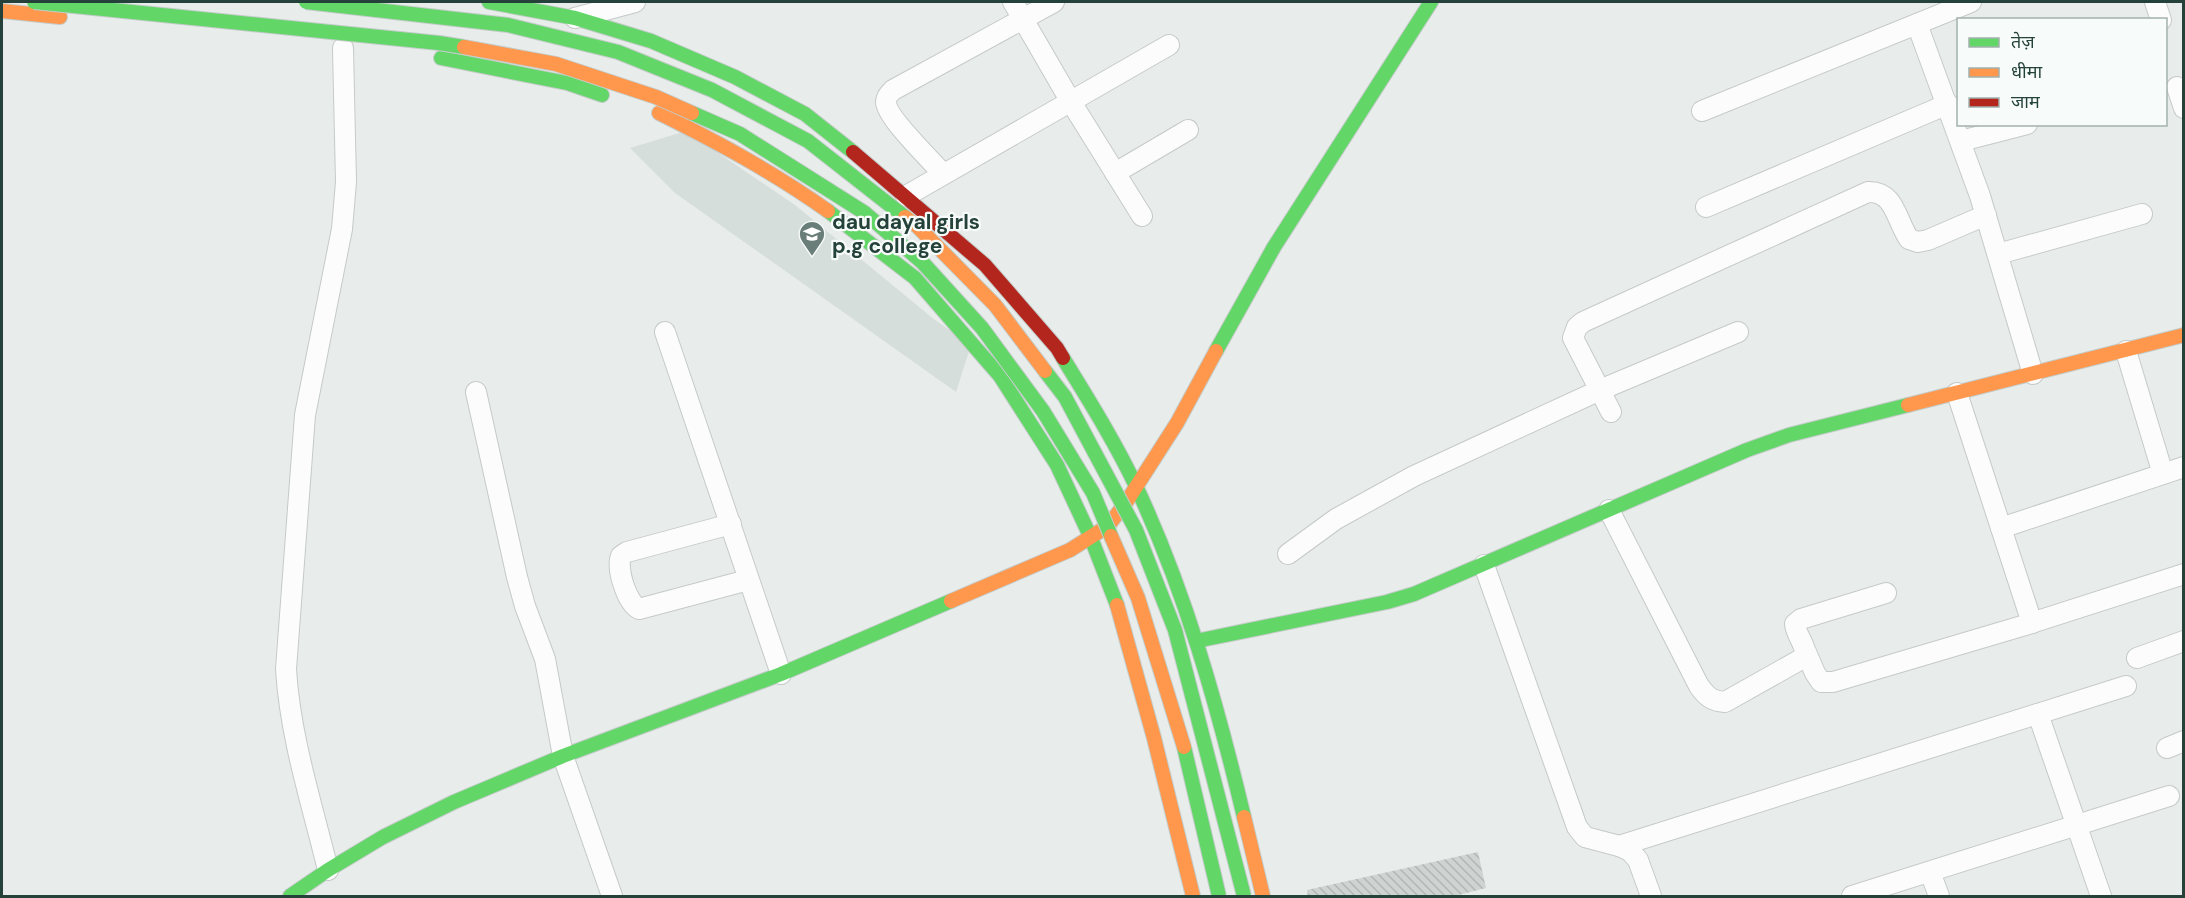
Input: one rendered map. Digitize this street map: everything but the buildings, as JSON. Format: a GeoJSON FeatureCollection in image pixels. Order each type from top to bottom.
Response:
{"type":"FeatureCollection","features":[{"type":"Feature","properties":{"kind":"main road"},"geometry":{"type":"LineString","coordinates":[[34,2],[440,43],[556,64],[656,98],[740,134],[865,213],[923,263],[982,328],[1043,411],[1093,493],[1138,598],[1179,727],[1219,897]]}},
{"type":"Feature","properties":{"kind":"main road"},"geometry":{"type":"LineString","coordinates":[[306,2],[508,25],[618,52],[712,90],[808,141],[917,226],[995,305],[1065,398],[1136,530],[1175,630],[1244,897]]}},
{"type":"Feature","properties":{"kind":"main road"},"geometry":{"type":"LineString","coordinates":[[489,2],[575,18],[651,41],[735,77],[805,114],[906,196],[985,265],[1057,348],[1114,442],[1136,486],[1174,577],[1223,728],[1263,897]]}},
{"type":"Feature","properties":{"kind":"main road"},"geometry":{"type":"LineString","coordinates":[[290,897],[328,870],[383,837],[446,806],[563,756],[781,674],[1070,550],[1107,526],[1127,501],[1177,423],[1274,247],[1431,2]]}},
{"type":"Feature","properties":{"kind":"main road"},"geometry":{"type":"LineString","coordinates":[[2,11],[309,44]]}},
{"type":"Feature","properties":{"kind":"main road"},"geometry":{"type":"LineString","coordinates":[[430,57],[567,83],[611,97]]}},
{"type":"Feature","properties":{"kind":"main road"},"geometry":{"type":"LineString","coordinates":[[644,108],[655,111],[735,151],[783,180],[862,236],[915,278],[1000,376],[1058,465],[1091,538],[1121,614],[1193,897]]}},
{"type":"Feature","properties":{"kind":"main road"},"geometry":{"type":"LineString","coordinates":[[1196,641],[1388,602],[1436,586],[1747,450],[1778,439],[2184,335]]}},
{"type":"Feature","properties":{"kind":"street"},"geometry":{"type":"LineString","coordinates":[[575,18],[635,2]]}},
{"type":"Feature","properties":{"kind":"street"},"geometry":{"type":"LineString","coordinates":[[1013,2],[1071,102],[1142,216]]}},
{"type":"Feature","properties":{"kind":"street"},"geometry":{"type":"LineString","coordinates":[[943,174],[890,115],[886,102],[887,95],[1054,2]]}},
{"type":"Feature","properties":{"kind":"street"},"geometry":{"type":"LineString","coordinates":[[1702,111],[1971,2]]}},
{"type":"Feature","properties":{"kind":"street"},"geometry":{"type":"LineString","coordinates":[[2155,2],[2160,18]]}},
{"type":"Feature","properties":{"kind":"street"},"geometry":{"type":"LineString","coordinates":[[1917,24],[1948,104],[1986,215],[2033,374]]}},
{"type":"Feature","properties":{"kind":"street"},"geometry":{"type":"LineString","coordinates":[[906,196],[1169,45]]}},
{"type":"Feature","properties":{"kind":"street"},"geometry":{"type":"LineString","coordinates":[[328,870],[294,731],[286,669],[305,415],[342,230],[346,182],[343,48]]}},
{"type":"Feature","properties":{"kind":"street"},"geometry":{"type":"LineString","coordinates":[[2175,88],[2184,108]]}},
{"type":"Feature","properties":{"kind":"street"},"geometry":{"type":"LineString","coordinates":[[1706,207],[1948,104]]}},
{"type":"Feature","properties":{"kind":"street"},"geometry":{"type":"LineString","coordinates":[[1961,141],[2020,126]]}},
{"type":"Feature","properties":{"kind":"street"},"geometry":{"type":"LineString","coordinates":[[1115,173],[1188,130]]}},
{"type":"Feature","properties":{"kind":"street"},"geometry":{"type":"LineString","coordinates":[[1611,412],[1573,338],[1577,327],[1868,192],[1878,192],[1885,196],[1891,203],[1909,239],[1918,242],[1928,240],[1986,215]]}},
{"type":"Feature","properties":{"kind":"street"},"geometry":{"type":"LineString","coordinates":[[1998,254],[2142,214]]}},
{"type":"Feature","properties":{"kind":"street"},"geometry":{"type":"LineString","coordinates":[[665,332],[781,674]]}},
{"type":"Feature","properties":{"kind":"street"},"geometry":{"type":"LineString","coordinates":[[1287,554],[1336,519],[1414,476],[1600,390],[1738,332]]}},
{"type":"Feature","properties":{"kind":"street"},"geometry":{"type":"LineString","coordinates":[[2126,351],[2163,474]]}},
{"type":"Feature","properties":{"kind":"street"},"geometry":{"type":"LineString","coordinates":[[476,392],[517,577],[525,606],[545,659],[563,756],[612,897]]}},
{"type":"Feature","properties":{"kind":"street"},"geometry":{"type":"LineString","coordinates":[[1957,393],[2032,623]]}},
{"type":"Feature","properties":{"kind":"street"},"geometry":{"type":"LineString","coordinates":[[2001,528],[2184,467]]}},
{"type":"Feature","properties":{"kind":"street"},"geometry":{"type":"LineString","coordinates":[[1609,510],[1699,686],[1714,701],[1725,702],[1805,657],[1806,652]]}},
{"type":"Feature","properties":{"kind":"street"},"geometry":{"type":"LineString","coordinates":[[731,524],[627,552],[621,556],[619,570],[634,607],[639,609],[748,580]]}},
{"type":"Feature","properties":{"kind":"street"},"geometry":{"type":"LineString","coordinates":[[1484,565],[1577,827],[1585,837],[1630,851],[1638,860],[1651,897]]}},
{"type":"Feature","properties":{"kind":"street"},"geometry":{"type":"LineString","coordinates":[[1886,593],[1798,621],[1795,624],[1821,682],[1826,683],[2032,623],[2184,574]]}},
{"type":"Feature","properties":{"kind":"street"},"geometry":{"type":"LineString","coordinates":[[2137,658],[2184,640]]}},
{"type":"Feature","properties":{"kind":"street"},"geometry":{"type":"LineString","coordinates":[[1619,846],[2126,686]]}},
{"type":"Feature","properties":{"kind":"street"},"geometry":{"type":"LineString","coordinates":[[2038,714],[2102,897]]}},
{"type":"Feature","properties":{"kind":"street"},"geometry":{"type":"LineString","coordinates":[[1852,897],[2169,796]]}},
{"type":"Feature","properties":{"kind":"street"},"geometry":{"type":"LineString","coordinates":[[1930,872],[1939,897]]}},
{"type":"Feature","properties":{"kind":"shaded area","name":"dau dayal girls p.g college"},"geometry":{"type":"Polygon","coordinates":[[[686,131],[795,205],[935,320],[971,345],[956,392],[675,193],[630,148],[686,131]]]}},
{"type":"Feature","properties":{"kind":"traffic: fast"},"geometry":{"type":"LineString","coordinates":[[34,2],[464,47]]}},
{"type":"Feature","properties":{"kind":"traffic: fast"},"geometry":{"type":"LineString","coordinates":[[306,2],[508,25],[618,52],[712,90],[808,141],[905,217]]}},
{"type":"Feature","properties":{"kind":"traffic: fast"},"geometry":{"type":"LineString","coordinates":[[489,2],[575,18],[651,41],[735,77],[805,114],[853,152]]}},
{"type":"Feature","properties":{"kind":"traffic: fast"},"geometry":{"type":"LineString","coordinates":[[1216,351],[1274,247],[1431,2]]}},
{"type":"Feature","properties":{"kind":"traffic: fast"},"geometry":{"type":"LineString","coordinates":[[441,58],[567,83],[602,95]]}},
{"type":"Feature","properties":{"kind":"traffic: fast"},"geometry":{"type":"LineString","coordinates":[[692,113],[740,134],[865,213],[923,263],[982,328],[1043,411],[1093,493],[1111,536]]}},
{"type":"Feature","properties":{"kind":"traffic: fast"},"geometry":{"type":"LineString","coordinates":[[828,211],[915,278],[1000,376],[1057,465],[1091,538],[1117,605]]}},
{"type":"Feature","properties":{"kind":"traffic: fast"},"geometry":{"type":"LineString","coordinates":[[1063,358],[1127,468],[1153,524],[1198,648],[1223,732],[1244,817]]}},
{"type":"Feature","properties":{"kind":"traffic: fast"},"geometry":{"type":"LineString","coordinates":[[1045,371],[1065,397],[1136,530],[1175,630],[1244,896]]}},
{"type":"Feature","properties":{"kind":"traffic: fast"},"geometry":{"type":"LineString","coordinates":[[1196,641],[1387,602],[1414,594],[1747,450],[1789,435],[1908,405]]}},
{"type":"Feature","properties":{"kind":"traffic: fast"},"geometry":{"type":"LineString","coordinates":[[290,896],[383,837],[454,802],[563,756],[781,674],[951,601]]}},
{"type":"Feature","properties":{"kind":"traffic: fast"},"geometry":{"type":"LineString","coordinates":[[1184,747],[1219,896]]}},
{"type":"Feature","properties":{"kind":"traffic: slow"},"geometry":{"type":"LineString","coordinates":[[2,11],[60,17]]}},
{"type":"Feature","properties":{"kind":"traffic: slow"},"geometry":{"type":"LineString","coordinates":[[464,47],[556,64],[656,97],[692,113]]}},
{"type":"Feature","properties":{"kind":"traffic: slow"},"geometry":{"type":"LineString","coordinates":[[659,113],[703,135],[787,183],[828,211]]}},
{"type":"Feature","properties":{"kind":"traffic: slow"},"geometry":{"type":"LineString","coordinates":[[905,217],[917,226],[995,305],[1045,371]]}},
{"type":"Feature","properties":{"kind":"traffic: slow"},"geometry":{"type":"LineString","coordinates":[[1908,405],[2184,335]]}},
{"type":"Feature","properties":{"kind":"traffic: slow"},"geometry":{"type":"LineString","coordinates":[[951,601],[1070,550],[1108,526],[1127,501],[1177,423],[1216,351]]}},
{"type":"Feature","properties":{"kind":"traffic: slow"},"geometry":{"type":"LineString","coordinates":[[1111,536],[1138,598],[1184,747]]}},
{"type":"Feature","properties":{"kind":"traffic: slow"},"geometry":{"type":"LineString","coordinates":[[1117,605],[1154,738],[1193,896]]}},
{"type":"Feature","properties":{"kind":"traffic: slow"},"geometry":{"type":"LineString","coordinates":[[1244,817],[1263,896]]}},
{"type":"Feature","properties":{"kind":"traffic: jam"},"geometry":{"type":"LineString","coordinates":[[853,152],[985,265],[1057,348],[1063,358]]}},
{"type":"Feature","properties":{"kind":"place","name":"dau dayal girls p.g college"},"geometry":{"type":"Point","coordinates":[812,257]}}]}
